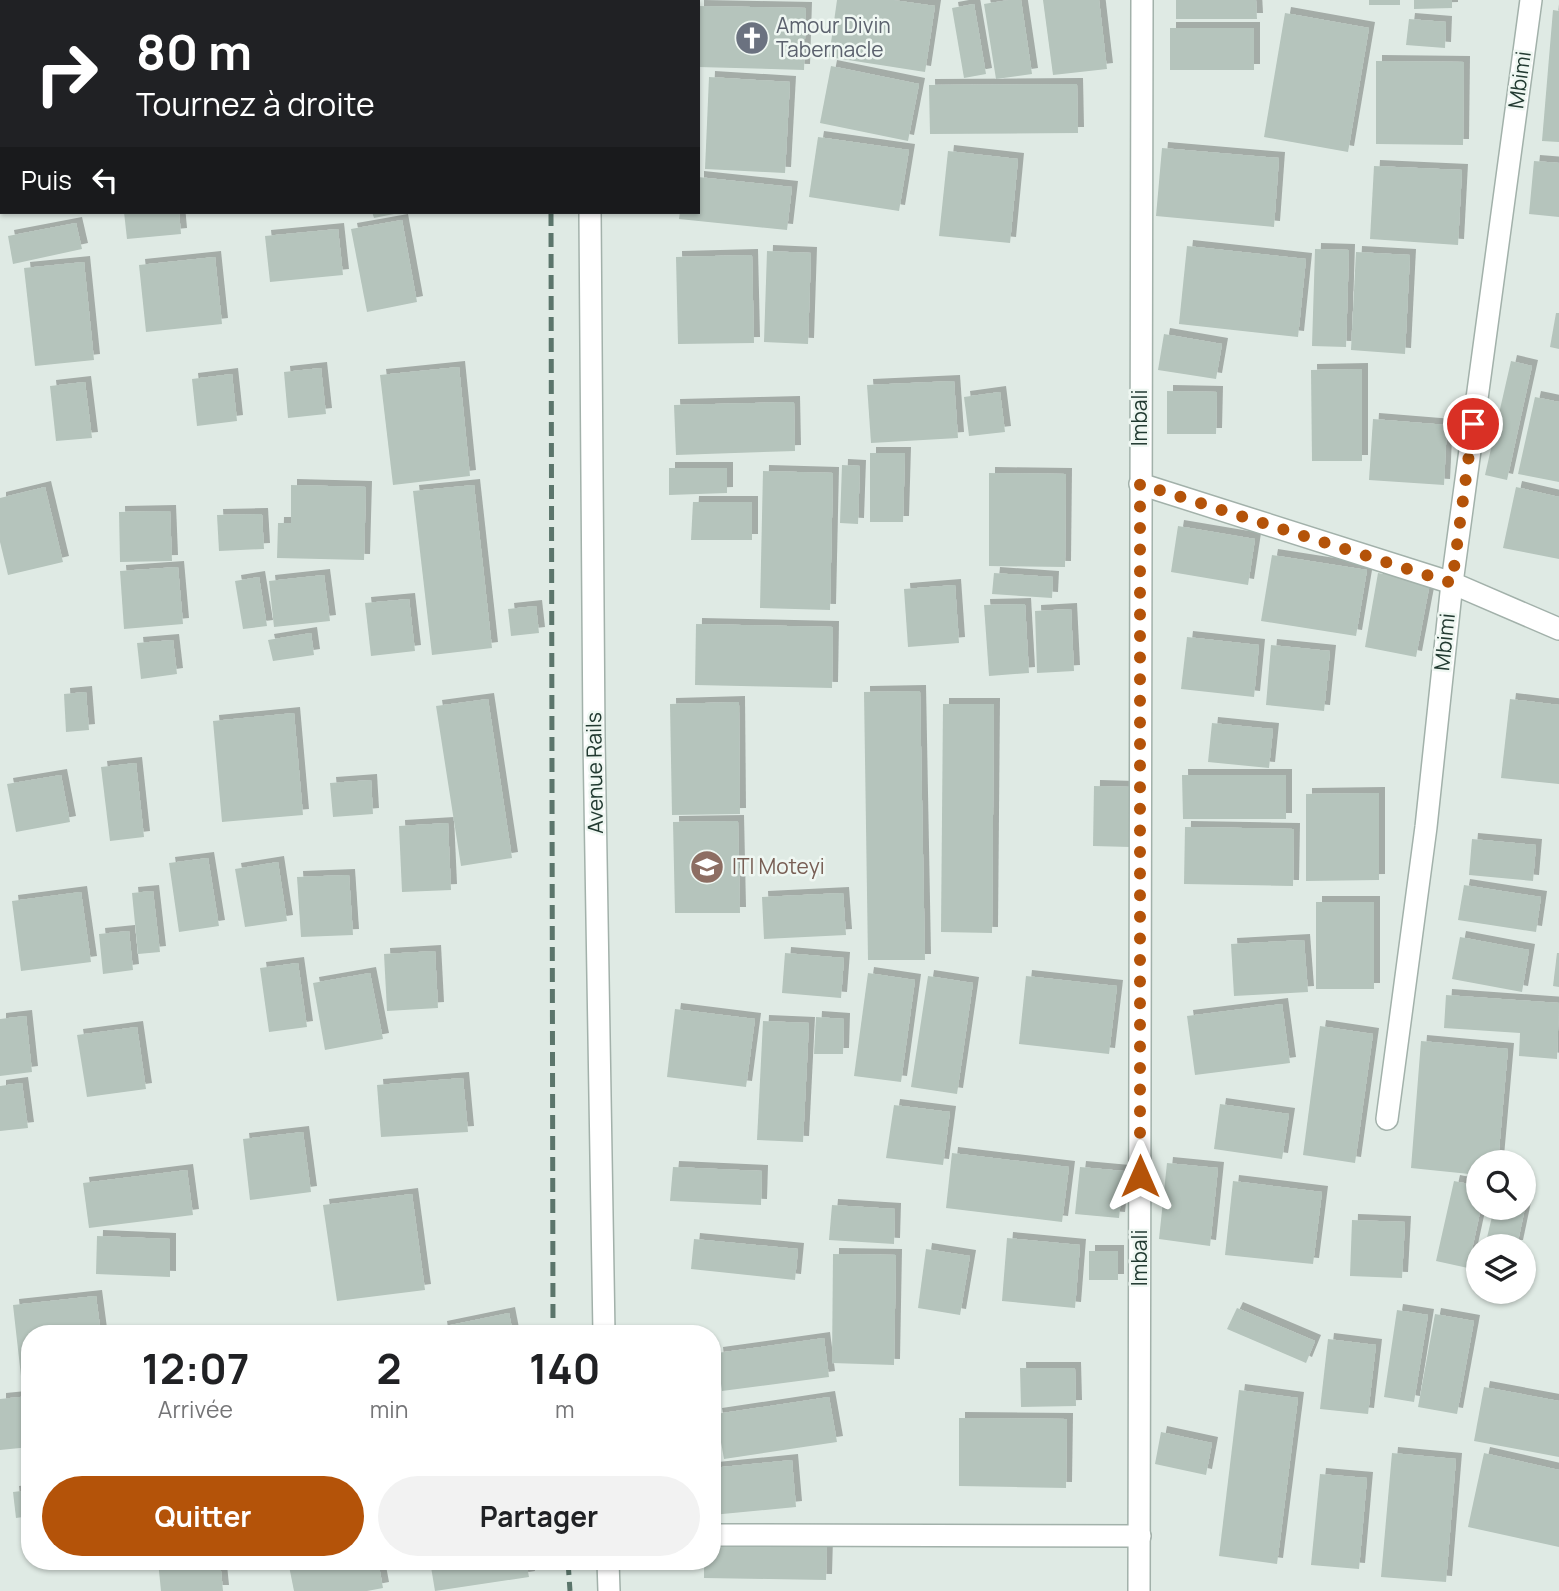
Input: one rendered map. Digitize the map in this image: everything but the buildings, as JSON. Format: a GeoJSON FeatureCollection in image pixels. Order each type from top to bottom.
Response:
{"type":"FeatureCollection","features":[{"type":"Feature","properties":{"kind":"street","name":"Imbali"},"geometry":{"type":"LineString","coordinates":[[1139,1591],[1142,0]]}},
{"type":"Feature","properties":{"kind":"street","name":"Mbimi"},"geometry":{"type":"LineString","coordinates":[[1387,1119],[1426,827],[1452,583],[1531,0]]}},
{"type":"Feature","properties":{"kind":"street","name":"Avenue Rails"},"geometry":{"type":"LineString","coordinates":[[590,214],[594,726],[604,1325]]}},
{"type":"Feature","properties":{"kind":"street"},"geometry":{"type":"LineString","coordinates":[[1140,484],[1452,583],[1559,629]]}},
{"type":"Feature","properties":{"kind":"street"},"geometry":{"type":"LineString","coordinates":[[721,1535],[1140,1536]]}},
{"type":"Feature","properties":{"kind":"street"},"geometry":{"type":"LineString","coordinates":[[608,1570],[608,1591]]}},
{"type":"Feature","properties":{"kind":"railway"},"geometry":{"type":"LineString","coordinates":[[551,214],[553,1325]]}},
{"type":"Feature","properties":{"kind":"railway"},"geometry":{"type":"LineString","coordinates":[[569,1570],[570,1591]]}},
{"type":"Feature","properties":{"kind":"place","name":"Amour Divin Tabernacle"},"geometry":{"type":"Point","coordinates":[752,38]}},
{"type":"Feature","properties":{"kind":"place","name":"ITI Moteyi"},"geometry":{"type":"Point","coordinates":[707,867]}},
{"type":"Feature","properties":{"kind":"route"},"geometry":{"type":"LineString","coordinates":[[1140,1176],[1140,484],[1452,583],[1473,424]]}}]}
